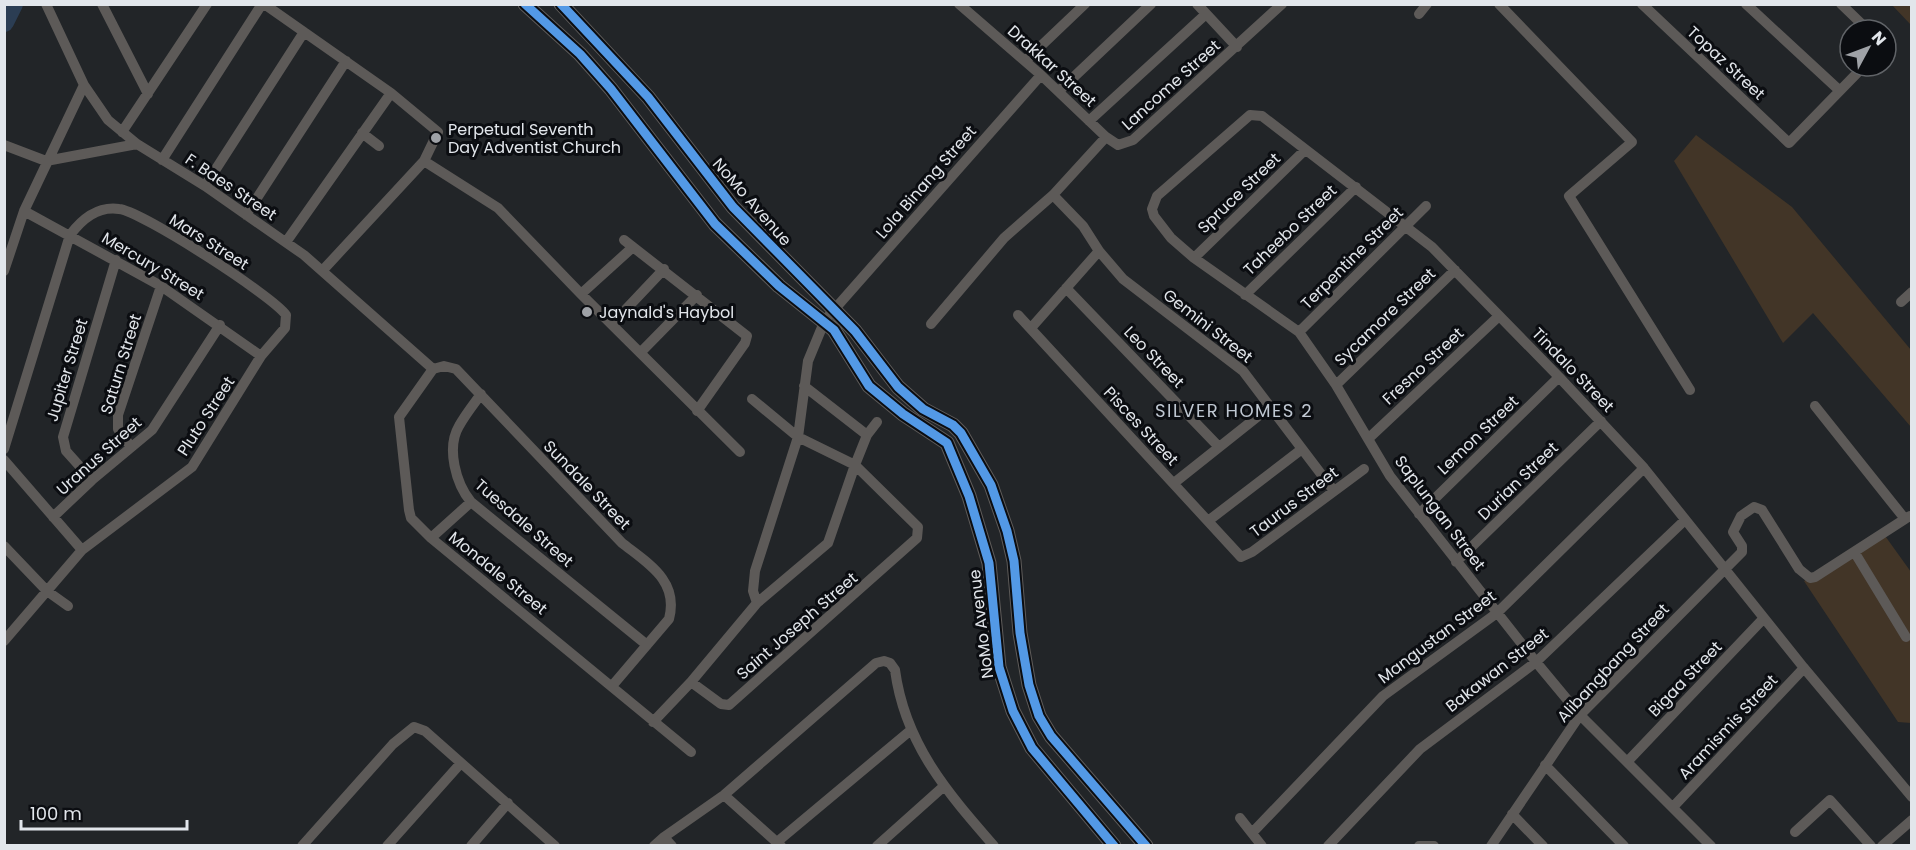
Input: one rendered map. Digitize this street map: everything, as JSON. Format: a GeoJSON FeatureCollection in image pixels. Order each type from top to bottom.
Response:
{"type":"FeatureCollection","features":[{"type":"Feature","properties":{"kind":"main road","name":"NoMo Avenue"},"geometry":{"type":"LineString","coordinates":[[525,4],[580,54],[611,89],[715,224],[779,286],[830,315],[869,386],[912,421],[947,444],[969,496],[989,563],[999,667],[1012,711],[1032,748],[1114,846]]}},
{"type":"Feature","properties":{"kind":"main road","name":"NoMo Avenue"},"geometry":{"type":"LineString","coordinates":[[561,4],[648,97],[733,207],[830,315],[907,396],[923,409],[953,425],[968,443],[991,485],[1007,531],[1014,561],[1024,662],[1039,716],[1051,736],[1146,846]]}},
{"type":"Feature","properties":{"kind":"street","name":"F. Baes Street"},"geometry":{"type":"LineString","coordinates":[[46,4],[95,104],[122,132],[136,144],[205,186],[323,270],[433,369]]}},
{"type":"Feature","properties":{"kind":"street"},"geometry":{"type":"LineString","coordinates":[[102,4],[148,93]]}},
{"type":"Feature","properties":{"kind":"street"},"geometry":{"type":"LineString","coordinates":[[122,132],[207,4]]}},
{"type":"Feature","properties":{"kind":"street"},"geometry":{"type":"LineString","coordinates":[[162,160],[263,4],[391,93],[437,129],[437,135],[424,161],[323,270]]}},
{"type":"Feature","properties":{"kind":"street","name":"Drakkar Street"},"geometry":{"type":"LineString","coordinates":[[960,4],[1059,91],[1106,137],[1118,145],[1126,145]]}},
{"type":"Feature","properties":{"kind":"street"},"geometry":{"type":"LineString","coordinates":[[1025,61],[1085,4]]}},
{"type":"Feature","properties":{"kind":"street"},"geometry":{"type":"LineString","coordinates":[[1059,91],[1151,4]]}},
{"type":"Feature","properties":{"kind":"street"},"geometry":{"type":"LineString","coordinates":[[1197,4],[1237,47]]}},
{"type":"Feature","properties":{"kind":"street","name":"Lancome Street"},"geometry":{"type":"LineString","coordinates":[[1126,145],[1282,4]]}},
{"type":"Feature","properties":{"kind":"street"},"geometry":{"type":"LineString","coordinates":[[1419,14],[1427,4]]}},
{"type":"Feature","properties":{"kind":"street"},"geometry":{"type":"LineString","coordinates":[[1499,4],[1632,142],[1569,196],[1690,390]]}},
{"type":"Feature","properties":{"kind":"street","name":"Topaz Street"},"geometry":{"type":"LineString","coordinates":[[1642,4],[1789,143],[1839,90]]}},
{"type":"Feature","properties":{"kind":"street"},"geometry":{"type":"LineString","coordinates":[[1746,4],[1839,90],[1852,78]]}},
{"type":"Feature","properties":{"kind":"street"},"geometry":{"type":"LineString","coordinates":[[1841,4],[1856,18]]}},
{"type":"Feature","properties":{"kind":"street","name":"Lancome Street"},"geometry":{"type":"LineString","coordinates":[[1089,121],[1206,14]]}},
{"type":"Feature","properties":{"kind":"street"},"geometry":{"type":"LineString","coordinates":[[205,186],[304,32]]}},
{"type":"Feature","properties":{"kind":"street"},"geometry":{"type":"LineString","coordinates":[[246,215],[345,61]]}},
{"type":"Feature","properties":{"kind":"street","name":"Lola Binang Street"},"geometry":{"type":"LineString","coordinates":[[757,603],[753,591],[755,571],[798,436],[804,386],[815,340],[830,315],[1041,75]]}},
{"type":"Feature","properties":{"kind":"street"},"geometry":{"type":"LineString","coordinates":[[4,271],[24,211],[84,85]]}},
{"type":"Feature","properties":{"kind":"street"},"geometry":{"type":"LineString","coordinates":[[286,242],[391,93]]}},
{"type":"Feature","properties":{"kind":"street","name":"Tindalo Street"},"geometry":{"type":"LineString","coordinates":[[1154,202],[1163,190],[1250,115],[1262,117],[1407,226],[1455,270],[1644,468],[1911,797]]}},
{"type":"Feature","properties":{"kind":"street"},"geometry":{"type":"LineString","coordinates":[[362,133],[379,147]]}},
{"type":"Feature","properties":{"kind":"street"},"geometry":{"type":"LineString","coordinates":[[931,324],[1004,238],[1053,195],[1106,137]]}},
{"type":"Feature","properties":{"kind":"street"},"geometry":{"type":"LineString","coordinates":[[4,145],[46,161],[136,144]]}},
{"type":"Feature","properties":{"kind":"street","name":"Spruce Street"},"geometry":{"type":"LineString","coordinates":[[1194,258],[1305,150]]}},
{"type":"Feature","properties":{"kind":"street"},"geometry":{"type":"LineString","coordinates":[[424,161],[498,208],[740,452]]}},
{"type":"Feature","properties":{"kind":"street","name":"Taheebo Street"},"geometry":{"type":"LineString","coordinates":[[1245,295],[1356,187]]}},
{"type":"Feature","properties":{"kind":"street","name":"Gemini Street"},"geometry":{"type":"LineString","coordinates":[[1053,195],[1083,226],[1099,251],[1123,279],[1243,371],[1334,491]]}},
{"type":"Feature","properties":{"kind":"street","name":"Saplungan Street"},"geometry":{"type":"LineString","coordinates":[[1154,202],[1154,216],[1171,238],[1194,258],[1299,332],[1336,385],[1390,476],[1497,614],[1580,715],[1711,846]]}},
{"type":"Feature","properties":{"kind":"street","name":"Terpentine Street"},"geometry":{"type":"LineString","coordinates":[[1299,332],[1426,206]]}},
{"type":"Feature","properties":{"kind":"street","name":"Mars Street"},"geometry":{"type":"LineString","coordinates":[[70,235],[88,215],[122,209],[201,252],[274,302],[286,315],[285,328],[261,356]]}},
{"type":"Feature","properties":{"kind":"street","name":"Mercury Street"},"geometry":{"type":"LineString","coordinates":[[24,211],[161,286],[220,325],[261,356]]}},
{"type":"Feature","properties":{"kind":"street"},"geometry":{"type":"LineString","coordinates":[[4,449],[70,235]]}},
{"type":"Feature","properties":{"kind":"street"},"geometry":{"type":"LineString","coordinates":[[581,294],[629,243],[747,336],[745,343],[697,411]]}},
{"type":"Feature","properties":{"kind":"street"},"geometry":{"type":"LineString","coordinates":[[1030,327],[1099,251]]}},
{"type":"Feature","properties":{"kind":"street","name":"Jupiter Street"},"geometry":{"type":"LineString","coordinates":[[92,480],[66,451],[63,437],[116,260]]}},
{"type":"Feature","properties":{"kind":"street"},"geometry":{"type":"LineString","coordinates":[[612,324],[664,269]]}},
{"type":"Feature","properties":{"kind":"street","name":"Sycamore Street"},"geometry":{"type":"LineString","coordinates":[[1336,385],[1455,270]]}},
{"type":"Feature","properties":{"kind":"street","name":"Saturn Street"},"geometry":{"type":"LineString","coordinates":[[131,447],[118,429],[118,416],[161,286]]}},
{"type":"Feature","properties":{"kind":"street","name":"Leo Street"},"geometry":{"type":"LineString","coordinates":[[1066,288],[1219,447]]}},
{"type":"Feature","properties":{"kind":"street"},"geometry":{"type":"LineString","coordinates":[[1901,302],[1911,292]]}},
{"type":"Feature","properties":{"kind":"street"},"geometry":{"type":"LineString","coordinates":[[640,352],[697,295]]}},
{"type":"Feature","properties":{"kind":"street","name":"Pisces Street"},"geometry":{"type":"LineString","coordinates":[[1018,315],[1241,557]]}},
{"type":"Feature","properties":{"kind":"street","name":"Fresno Street"},"geometry":{"type":"LineString","coordinates":[[1369,438],[1499,316]]}},
{"type":"Feature","properties":{"kind":"street","name":"Uranus Street"},"geometry":{"type":"LineString","coordinates":[[53,517],[92,480],[152,430],[220,325]]}},
{"type":"Feature","properties":{"kind":"street","name":"Pluto Street"},"geometry":{"type":"LineString","coordinates":[[4,641],[82,550],[192,467],[261,356]]}},
{"type":"Feature","properties":{"kind":"street","name":"Sundale Street"},"geometry":{"type":"LineString","coordinates":[[433,369],[444,366],[456,369],[622,543],[661,573],[671,595],[672,607],[669,619],[647,645]]}},
{"type":"Feature","properties":{"kind":"street","name":"Mondale Street"},"geometry":{"type":"LineString","coordinates":[[433,369],[403,410],[398,426],[411,518],[431,538],[692,752]]}},
{"type":"Feature","properties":{"kind":"street","name":"Lemon Street"},"geometry":{"type":"LineString","coordinates":[[1419,514],[1559,377]]}},
{"type":"Feature","properties":{"kind":"street"},"geometry":{"type":"LineString","coordinates":[[804,386],[867,435]]}},
{"type":"Feature","properties":{"kind":"street","name":"Tuesdale Street"},"geometry":{"type":"LineString","coordinates":[[481,394],[455,435],[457,476],[462,491],[471,502],[647,645]]}},
{"type":"Feature","properties":{"kind":"street"},"geometry":{"type":"LineString","coordinates":[[752,399],[798,436],[855,465]]}},
{"type":"Feature","properties":{"kind":"street"},"geometry":{"type":"LineString","coordinates":[[1173,483],[1271,406]]}},
{"type":"Feature","properties":{"kind":"street"},"geometry":{"type":"LineString","coordinates":[[1815,406],[1908,517],[1855,553],[1906,637]]}},
{"type":"Feature","properties":{"kind":"street","name":"Durian Street"},"geometry":{"type":"LineString","coordinates":[[1456,562],[1601,421]]}},
{"type":"Feature","properties":{"kind":"street"},"geometry":{"type":"LineString","coordinates":[[653,722],[691,682],[757,603],[828,543],[867,435],[877,422]]}},
{"type":"Feature","properties":{"kind":"street"},"geometry":{"type":"LineString","coordinates":[[1208,521],[1302,449]]}},
{"type":"Feature","properties":{"kind":"street"},"geometry":{"type":"LineString","coordinates":[[4,460],[82,550]]}},
{"type":"Feature","properties":{"kind":"street","name":"Saint Joseph Street"},"geometry":{"type":"LineString","coordinates":[[691,682],[721,704],[729,705],[917,538],[918,527],[855,465]]}},
{"type":"Feature","properties":{"kind":"street","name":"Mangustan Street"},"geometry":{"type":"LineString","coordinates":[[1252,832],[1383,696],[1497,614],[1644,468]]}},
{"type":"Feature","properties":{"kind":"street","name":"Taurus Street"},"geometry":{"type":"LineString","coordinates":[[1241,557],[1252,552],[1364,469]]}},
{"type":"Feature","properties":{"kind":"street"},"geometry":{"type":"LineString","coordinates":[[431,538],[471,502]]}},
{"type":"Feature","properties":{"kind":"street","name":"Alibangbang Street"},"geometry":{"type":"LineString","coordinates":[[1491,846],[1580,715],[1743,550],[1733,532],[1742,516],[1754,507],[1762,510],[1799,569],[1810,578],[1855,553]]}},
{"type":"Feature","properties":{"kind":"street","name":"Bakawan Street"},"geometry":{"type":"LineString","coordinates":[[1328,846],[1420,749],[1536,662],[1685,520]]}},
{"type":"Feature","properties":{"kind":"street"},"geometry":{"type":"LineString","coordinates":[[7,553],[47,591],[68,606]]}},
{"type":"Feature","properties":{"kind":"street","name":"Bigaa Street"},"geometry":{"type":"LineString","coordinates":[[1628,761],[1764,618]]}},
{"type":"Feature","properties":{"kind":"street"},"geometry":{"type":"LineString","coordinates":[[612,686],[647,645]]}},
{"type":"Feature","properties":{"kind":"street"},"geometry":{"type":"LineString","coordinates":[[654,846],[724,795],[876,663],[884,661],[890,663],[895,670],[911,730],[943,787],[991,842],[978,846]]}},
{"type":"Feature","properties":{"kind":"street","name":"Aramismis Street"},"geometry":{"type":"LineString","coordinates":[[1673,807],[1804,668]]}},
{"type":"Feature","properties":{"kind":"street"},"geometry":{"type":"LineString","coordinates":[[302,846],[393,744],[414,727],[425,731],[555,846]]}},
{"type":"Feature","properties":{"kind":"street"},"geometry":{"type":"LineString","coordinates":[[724,795],[779,844],[911,730]]}},
{"type":"Feature","properties":{"kind":"street"},"geometry":{"type":"LineString","coordinates":[[387,846],[461,763]]}},
{"type":"Feature","properties":{"kind":"street"},"geometry":{"type":"LineString","coordinates":[[1545,765],[1624,846]]}},
{"type":"Feature","properties":{"kind":"street"},"geometry":{"type":"LineString","coordinates":[[877,846],[943,787]]}},
{"type":"Feature","properties":{"kind":"street"},"geometry":{"type":"LineString","coordinates":[[1795,832],[1830,800],[1870,846]]}},
{"type":"Feature","properties":{"kind":"street"},"geometry":{"type":"LineString","coordinates":[[471,846],[508,803]]}},
{"type":"Feature","properties":{"kind":"street"},"geometry":{"type":"LineString","coordinates":[[1512,814],[1543,846]]}},
{"type":"Feature","properties":{"kind":"street"},"geometry":{"type":"LineString","coordinates":[[1240,818],[1262,846]]}},
{"type":"Feature","properties":{"kind":"street"},"geometry":{"type":"LineString","coordinates":[[1882,846],[1911,820]]}},
{"type":"Feature","properties":{"kind":"street"},"geometry":{"type":"LineString","coordinates":[[664,837],[672,846]]}},
{"type":"Feature","properties":{"kind":"street"},"geometry":{"type":"LineString","coordinates":[[1419,846],[1425,843],[1434,846]]}},
{"type":"Feature","properties":{"kind":"shaded area"},"geometry":{"type":"Polygon","coordinates":[[[1892,5],[1911,5],[1911,25],[1892,5]]]}},
{"type":"Feature","properties":{"kind":"shaded area"},"geometry":{"type":"Polygon","coordinates":[[[1696,135],[1792,207],[1911,350],[1911,427],[1813,313],[1783,343],[1674,161],[1696,135]]]}},
{"type":"Feature","properties":{"kind":"shaded area"},"geometry":{"type":"Polygon","coordinates":[[[1883,533],[1911,572],[1911,723],[1898,722],[1804,581],[1883,533]]]}},
{"type":"Feature","properties":{"kind":"waterway"},"geometry":{"type":"LineString","coordinates":[[4,22],[13,4]]}},
{"type":"Feature","properties":{"kind":"cycle path"},"geometry":{"type":"LineString","coordinates":[[525,4],[580,54],[611,89],[715,224],[779,286],[834,330],[869,386],[903,414],[947,443],[969,496],[989,563],[999,667],[1013,711],[1032,748],[1114,846]]}},
{"type":"Feature","properties":{"kind":"cycle path"},"geometry":{"type":"LineString","coordinates":[[561,4],[648,97],[733,207],[855,331],[898,387],[923,409],[953,425],[961,433],[991,485],[1007,531],[1014,561],[1020,633],[1029,685],[1039,716],[1051,736],[1146,846]]}},
{"type":"Feature","properties":{"kind":"place","name":"Perpetual Seventh Day Adventist Church"},"geometry":{"type":"Point","coordinates":[436,138]}},
{"type":"Feature","properties":{"kind":"place","name":"Jaynald's Haybol"},"geometry":{"type":"Point","coordinates":[587,312]}},
{"type":"Feature","properties":{"kind":"district","name":"SILVER HOMES 2"},"geometry":{"type":"Point","coordinates":[1234,410]}}]}
